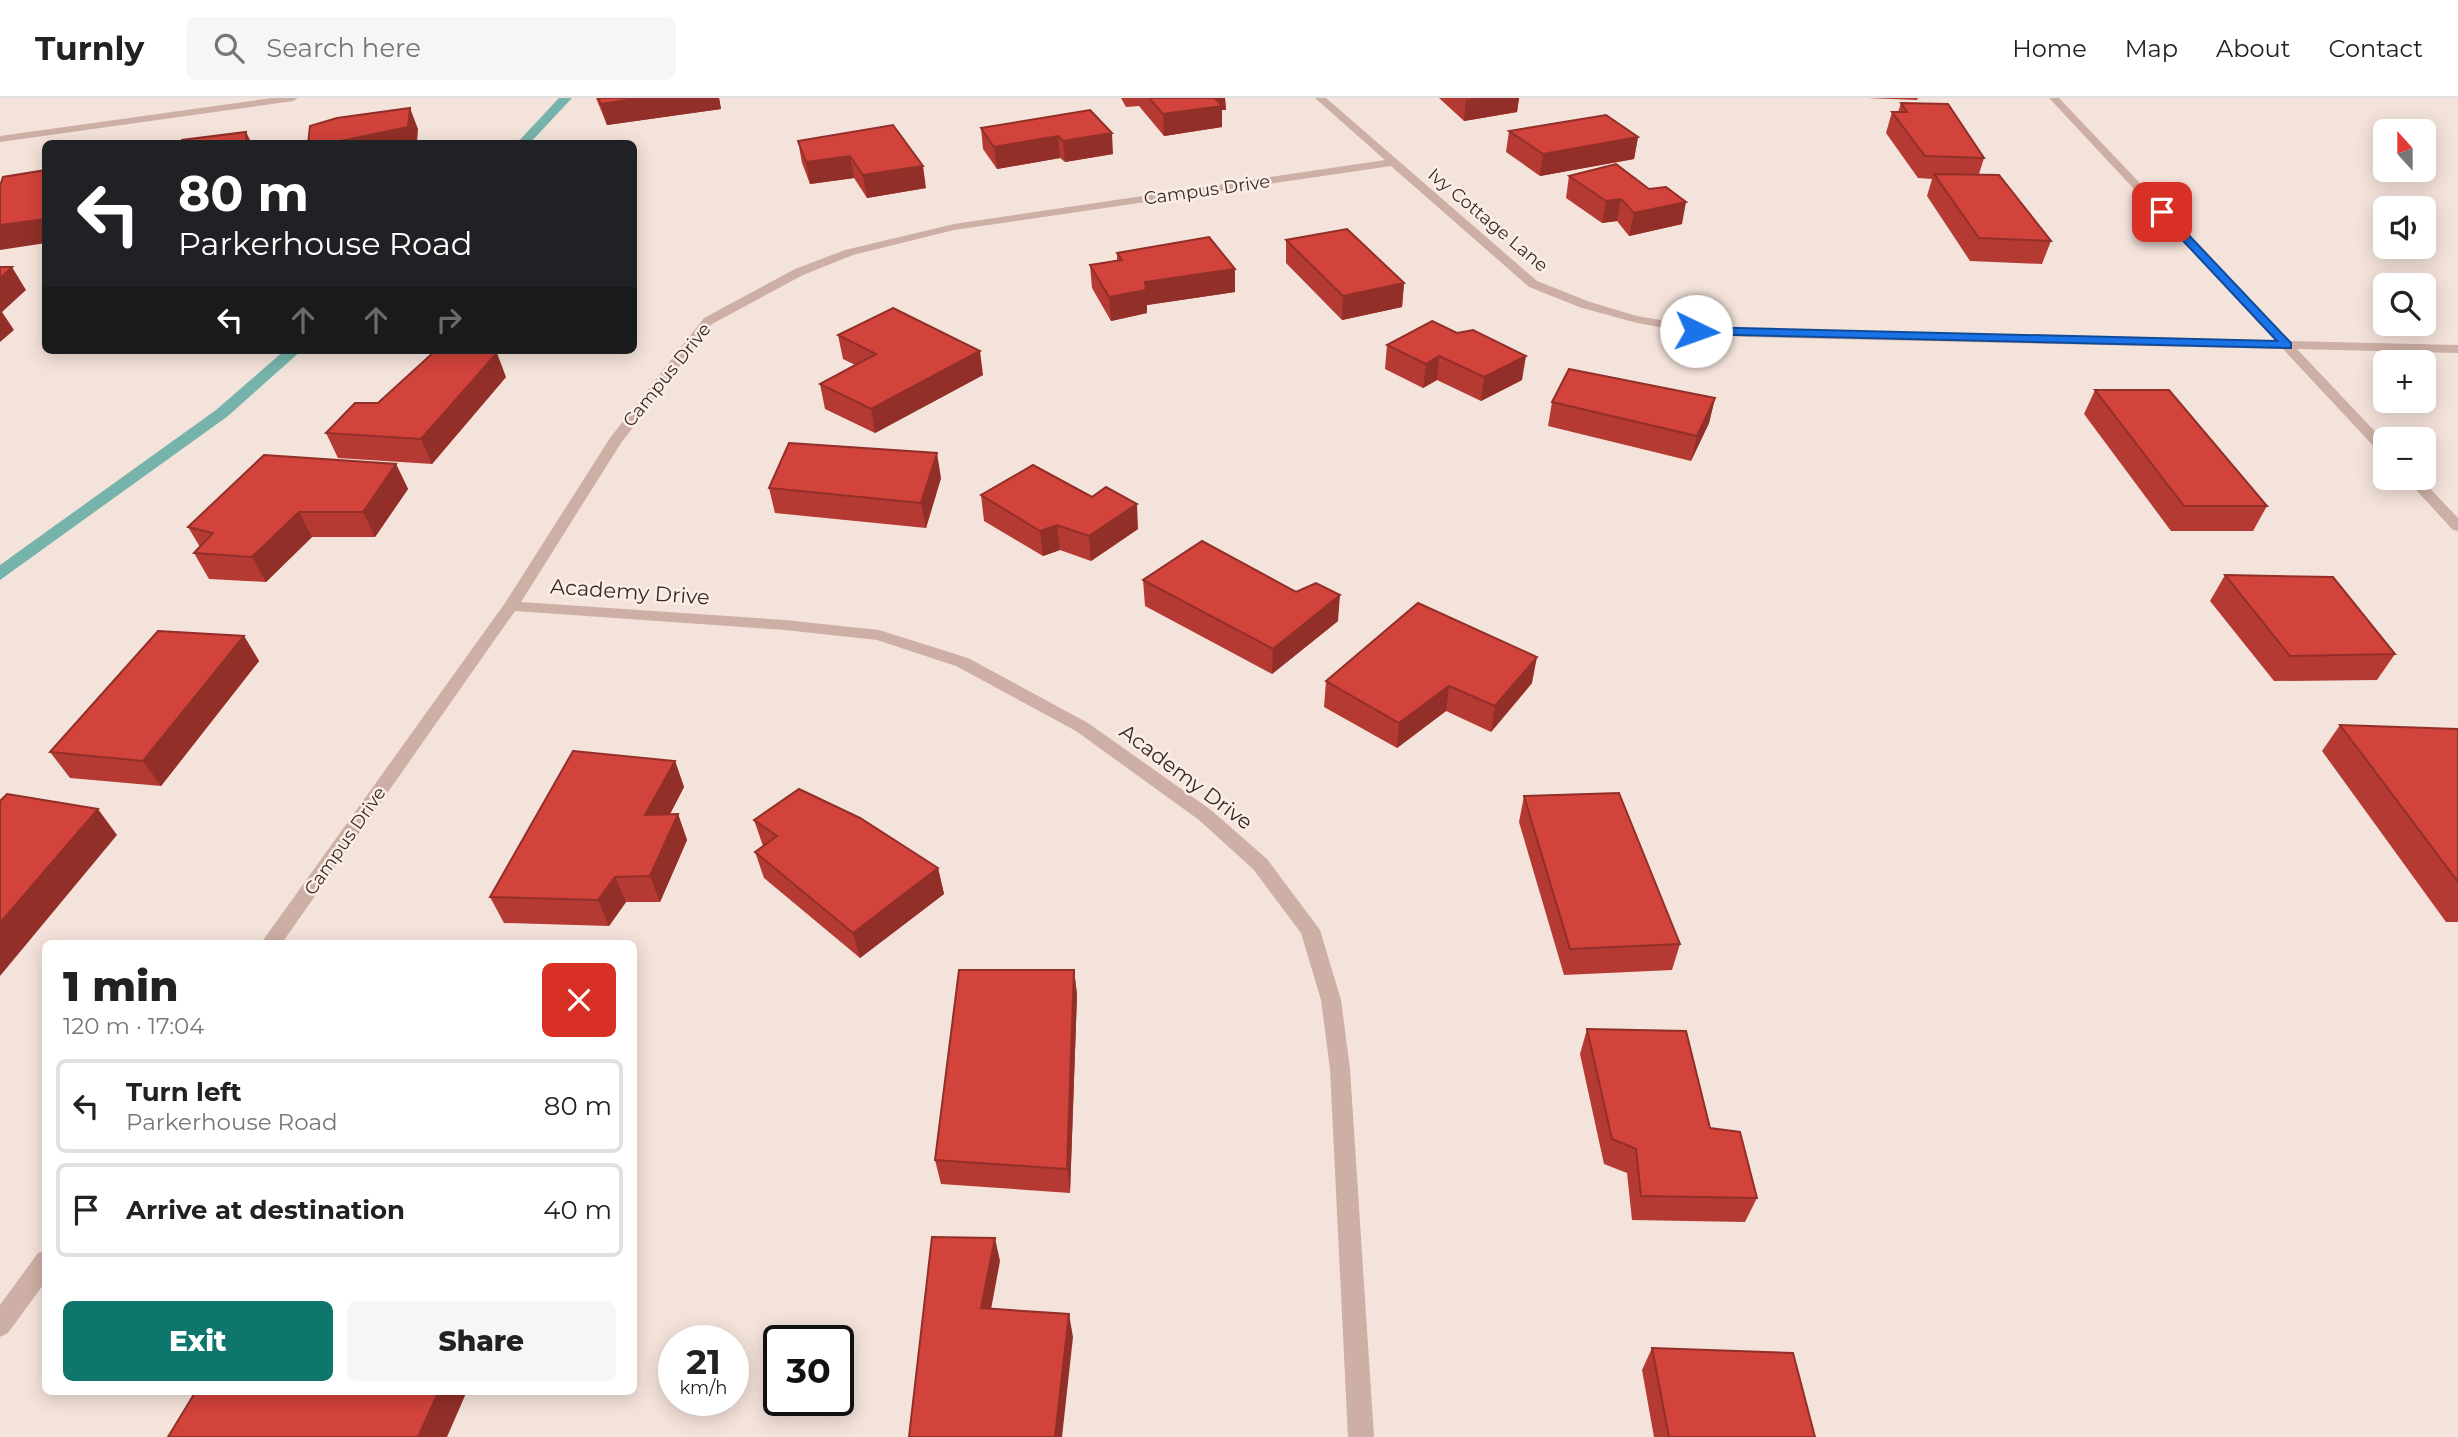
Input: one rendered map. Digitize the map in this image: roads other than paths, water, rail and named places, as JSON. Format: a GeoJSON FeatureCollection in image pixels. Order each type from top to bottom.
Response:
{"type":"FeatureCollection","features":[{"type":"Feature","properties":{"kind":"street"},"geometry":{"type":"LineString","coordinates":[[0,139],[293,98]]}},
{"type":"Feature","properties":{"kind":"street","name":"Ivy Cottage Lane"},"geometry":{"type":"LineString","coordinates":[[1320,98],[1533,284],[1642,323],[1745,333],[2458,349]]}},
{"type":"Feature","properties":{"kind":"street"},"geometry":{"type":"LineString","coordinates":[[2054,98],[2373,437]]}},
{"type":"Feature","properties":{"kind":"street","name":"Campus Drive"},"geometry":{"type":"LineString","coordinates":[[273,940],[511,607],[615,440],[708,321],[799,272],[849,252],[954,227],[1394,162]]}},
{"type":"Feature","properties":{"kind":"street"},"geometry":{"type":"LineString","coordinates":[[2423,490],[2458,527]]}},
{"type":"Feature","properties":{"kind":"street","name":"Academy Drive"},"geometry":{"type":"LineString","coordinates":[[511,607],[785,625],[879,635],[962,662],[1082,727],[1205,815],[1260,864],[1310,930],[1331,1000],[1340,1069],[1362,1437]]}},
{"type":"Feature","properties":{"kind":"street"},"geometry":{"type":"LineString","coordinates":[[0,1325],[42,1267]]}},
{"type":"Feature","properties":{"kind":"waterway"},"geometry":{"type":"LineString","coordinates":[[526,140],[566,98]]}},
{"type":"Feature","properties":{"kind":"waterway"},"geometry":{"type":"LineString","coordinates":[[0,574],[222,413],[289,354]]}}]}
